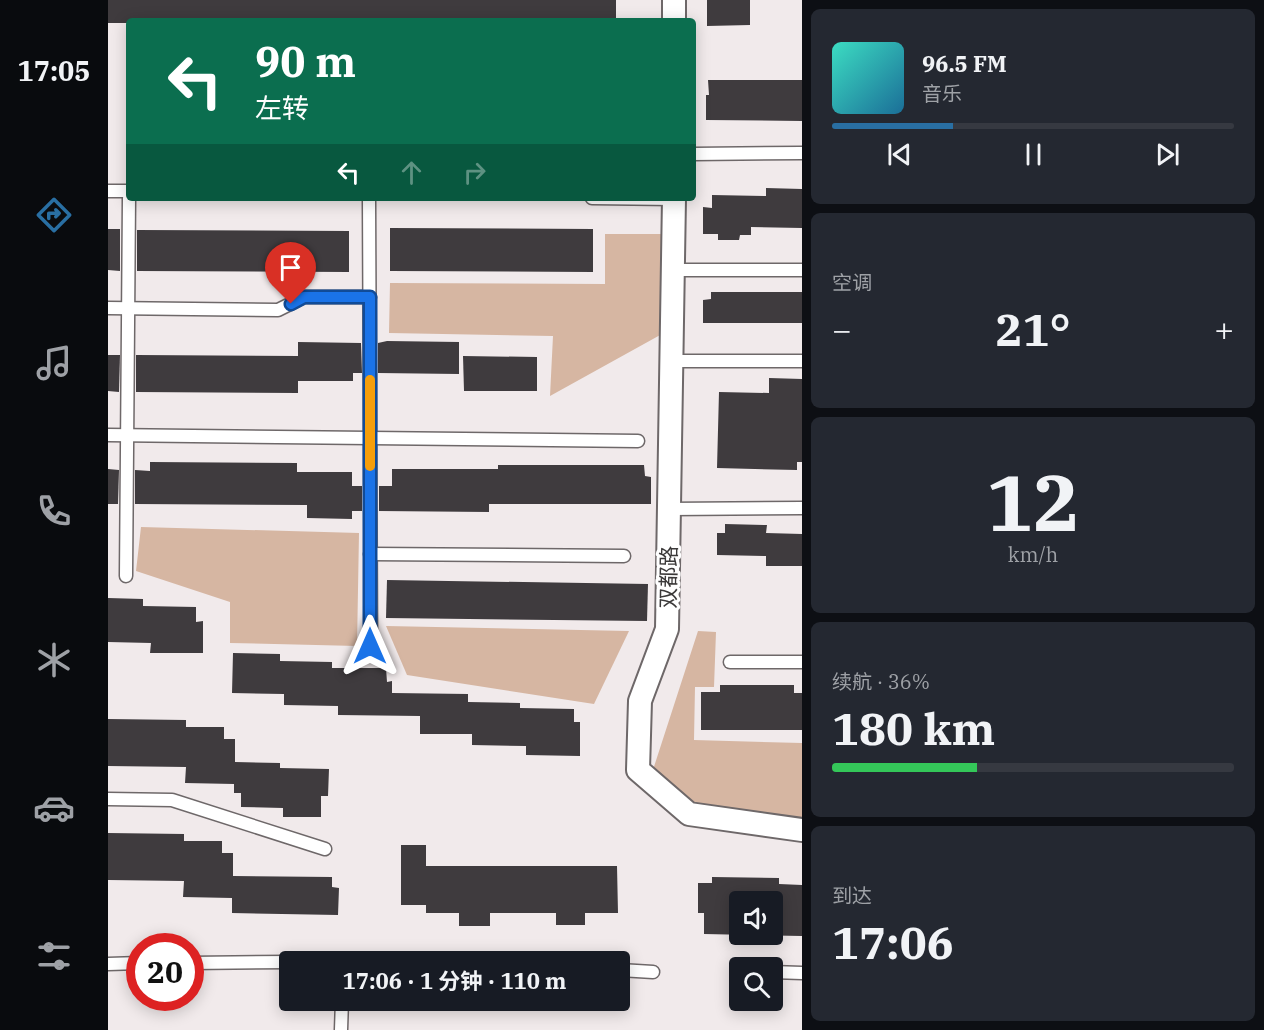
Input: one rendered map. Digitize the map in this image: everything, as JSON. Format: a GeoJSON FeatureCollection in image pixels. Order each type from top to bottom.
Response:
{"type":"FeatureCollection","features":[{"type":"Feature","properties":{"kind":"street"},"geometry":{"type":"LineString","coordinates":[[674,0],[674,18]]}},
{"type":"Feature","properties":{"kind":"street","name":"双都路"},"geometry":{"type":"LineString","coordinates":[[674,201],[667,628],[640,701],[638,770],[688,814],[802,830]]}},
{"type":"Feature","properties":{"kind":"lane"},"geometry":{"type":"LineString","coordinates":[[696,154],[802,153]]}},
{"type":"Feature","properties":{"kind":"lane"},"geometry":{"type":"LineString","coordinates":[[108,191],[126,191]]}},
{"type":"Feature","properties":{"kind":"lane"},"geometry":{"type":"LineString","coordinates":[[126,576],[129,201]]}},
{"type":"Feature","properties":{"kind":"lane"},"geometry":{"type":"LineString","coordinates":[[369,201],[370,646]]}},
{"type":"Feature","properties":{"kind":"lane"},"geometry":{"type":"LineString","coordinates":[[673,270],[802,270]]}},
{"type":"Feature","properties":{"kind":"lane"},"geometry":{"type":"LineString","coordinates":[[108,308],[278,310],[304,297],[370,297]]}},
{"type":"Feature","properties":{"kind":"lane"},"geometry":{"type":"LineString","coordinates":[[672,360],[802,361]]}},
{"type":"Feature","properties":{"kind":"lane"},"geometry":{"type":"LineString","coordinates":[[108,435],[638,441]]}},
{"type":"Feature","properties":{"kind":"lane"},"geometry":{"type":"LineString","coordinates":[[669,509],[802,508]]}},
{"type":"Feature","properties":{"kind":"lane"},"geometry":{"type":"LineString","coordinates":[[370,554],[624,556]]}},
{"type":"Feature","properties":{"kind":"lane"},"geometry":{"type":"LineString","coordinates":[[730,662],[802,662]]}},
{"type":"Feature","properties":{"kind":"lane"},"geometry":{"type":"LineString","coordinates":[[108,799],[172,800],[325,849]]}},
{"type":"Feature","properties":{"kind":"lane"},"geometry":{"type":"LineString","coordinates":[[204,963],[279,962]]}},
{"type":"Feature","properties":{"kind":"lane"},"geometry":{"type":"LineString","coordinates":[[108,963],[126,963]]}},
{"type":"Feature","properties":{"kind":"lane"},"geometry":{"type":"LineString","coordinates":[[630,971],[653,972]]}},
{"type":"Feature","properties":{"kind":"lane"},"geometry":{"type":"LineString","coordinates":[[783,972],[802,973]]}},
{"type":"Feature","properties":{"kind":"lane"},"geometry":{"type":"LineString","coordinates":[[341,1030],[342,1011]]}},
{"type":"Feature","properties":{"kind":"shaded area"},"geometry":{"type":"Polygon","coordinates":[[[605,234],[662,234],[662,334],[550,396],[553,336],[389,333],[390,283],[605,284],[605,234]]]}},
{"type":"Feature","properties":{"kind":"shaded area"},"geometry":{"type":"Polygon","coordinates":[[[141,527],[359,533],[357,646],[230,643],[230,602],[136,571],[141,527]]]}},
{"type":"Feature","properties":{"kind":"shaded area"},"geometry":{"type":"Polygon","coordinates":[[[386,626],[629,631],[594,704],[407,675],[386,626]]]}},
{"type":"Feature","properties":{"kind":"shaded area"},"geometry":{"type":"Polygon","coordinates":[[[698,631],[716,632],[714,687],[695,687],[694,740],[802,743],[802,829],[700,814],[650,779],[698,631]]]}},
{"type":"Feature","properties":{"kind":"building"},"geometry":{"type":"Polygon","coordinates":[[[108,0],[616,0],[616,18],[126,18],[126,23],[108,23],[108,0]]]}},
{"type":"Feature","properties":{"kind":"building"},"geometry":{"type":"Polygon","coordinates":[[[707,0],[750,0],[750,25],[707,26],[707,0]]]}},
{"type":"Feature","properties":{"kind":"building"},"geometry":{"type":"Polygon","coordinates":[[[708,80],[802,80],[802,121],[706,120],[708,80]]]}},
{"type":"Feature","properties":{"kind":"building"},"geometry":{"type":"Polygon","coordinates":[[[766,188],[802,189],[802,228],[751,227],[751,235],[740,235],[739,240],[718,240],[718,234],[703,234],[703,207],[712,208],[712,195],[766,196],[766,188]]]}},
{"type":"Feature","properties":{"kind":"building"},"geometry":{"type":"Polygon","coordinates":[[[390,228],[593,229],[593,272],[390,271],[390,228]]]}},
{"type":"Feature","properties":{"kind":"building"},"geometry":{"type":"Polygon","coordinates":[[[108,229],[120,229],[120,271],[108,270],[108,229]]]}},
{"type":"Feature","properties":{"kind":"building"},"geometry":{"type":"Polygon","coordinates":[[[137,230],[349,231],[349,272],[137,271],[137,230]]]}},
{"type":"Feature","properties":{"kind":"building"},"geometry":{"type":"Polygon","coordinates":[[[711,292],[802,292],[802,323],[703,323],[703,300],[711,299],[711,292]]]}},
{"type":"Feature","properties":{"kind":"building"},"geometry":{"type":"Polygon","coordinates":[[[387,341],[459,342],[459,374],[378,373],[378,343],[387,341]]]}},
{"type":"Feature","properties":{"kind":"building"},"geometry":{"type":"Polygon","coordinates":[[[298,342],[361,343],[362,373],[353,373],[353,381],[298,381],[298,393],[136,392],[136,355],[298,356],[298,342]]]}},
{"type":"Feature","properties":{"kind":"building"},"geometry":{"type":"Polygon","coordinates":[[[108,355],[120,355],[119,392],[108,391],[108,355]]]}},
{"type":"Feature","properties":{"kind":"building"},"geometry":{"type":"Polygon","coordinates":[[[463,356],[537,357],[537,391],[464,391],[463,356]]]}},
{"type":"Feature","properties":{"kind":"building"},"geometry":{"type":"Polygon","coordinates":[[[769,378],[802,379],[802,462],[797,462],[797,470],[717,468],[719,392],[769,393],[769,378]]]}},
{"type":"Feature","properties":{"kind":"building"},"geometry":{"type":"Polygon","coordinates":[[[150,462],[297,463],[297,472],[352,472],[352,486],[362,486],[362,511],[352,511],[352,519],[307,518],[307,505],[135,504],[135,470],[150,471],[150,462]]]}},
{"type":"Feature","properties":{"kind":"building"},"geometry":{"type":"Polygon","coordinates":[[[498,465],[644,465],[645,476],[651,477],[651,504],[489,504],[489,512],[379,511],[379,486],[392,486],[392,469],[498,469],[498,465]]]}},
{"type":"Feature","properties":{"kind":"building"},"geometry":{"type":"Polygon","coordinates":[[[108,469],[119,470],[118,504],[108,504],[108,469]]]}},
{"type":"Feature","properties":{"kind":"building"},"geometry":{"type":"Polygon","coordinates":[[[725,524],[767,525],[766,533],[802,534],[802,566],[766,566],[766,556],[717,555],[717,533],[725,533],[725,524]]]}},
{"type":"Feature","properties":{"kind":"building"},"geometry":{"type":"Polygon","coordinates":[[[387,580],[648,584],[647,621],[386,618],[387,580]]]}},
{"type":"Feature","properties":{"kind":"building"},"geometry":{"type":"Polygon","coordinates":[[[108,598],[143,599],[143,606],[196,607],[196,622],[203,621],[203,653],[150,653],[151,643],[108,642],[108,598]]]}},
{"type":"Feature","properties":{"kind":"building"},"geometry":{"type":"Polygon","coordinates":[[[233,653],[280,654],[280,661],[332,662],[332,668],[386,668],[387,682],[392,681],[392,693],[468,694],[468,702],[520,703],[520,708],[574,709],[574,722],[580,722],[580,756],[526,755],[526,746],[472,745],[472,734],[420,734],[420,716],[338,715],[338,706],[284,705],[284,694],[232,693],[233,653]]]}},
{"type":"Feature","properties":{"kind":"building"},"geometry":{"type":"Polygon","coordinates":[[[720,685],[794,685],[794,693],[802,693],[802,730],[701,730],[701,692],[720,692],[720,685]]]}},
{"type":"Feature","properties":{"kind":"building"},"geometry":{"type":"Polygon","coordinates":[[[108,719],[186,720],[186,727],[224,727],[224,739],[235,739],[235,762],[280,763],[280,768],[329,769],[328,796],[321,796],[321,817],[283,817],[283,808],[241,807],[241,793],[234,793],[234,784],[185,783],[186,767],[108,766],[108,719]]]}},
{"type":"Feature","properties":{"kind":"building"},"geometry":{"type":"Polygon","coordinates":[[[108,833],[184,834],[184,841],[222,841],[222,853],[233,853],[233,876],[332,877],[332,887],[339,888],[338,915],[232,913],[232,898],[183,897],[184,881],[108,880],[108,833]]]}},
{"type":"Feature","properties":{"kind":"building"},"geometry":{"type":"Polygon","coordinates":[[[401,845],[426,845],[426,866],[617,866],[618,913],[585,913],[585,925],[556,925],[556,913],[490,913],[490,926],[459,926],[459,913],[426,913],[426,905],[401,905],[401,845]]]}},
{"type":"Feature","properties":{"kind":"building"},"geometry":{"type":"Polygon","coordinates":[[[712,877],[779,878],[779,884],[802,885],[802,936],[783,936],[783,891],[729,891],[729,935],[704,934],[704,913],[698,913],[698,883],[712,883],[712,877]]]}},
{"type":"Feature","properties":{"kind":"slow traffic"},"geometry":{"type":"LineString","coordinates":[[370,380],[370,466]]}},
{"type":"Feature","properties":{"kind":"route"},"geometry":{"type":"LineString","coordinates":[[291,304],[304,297],[370,297],[370,646]]}}]}
